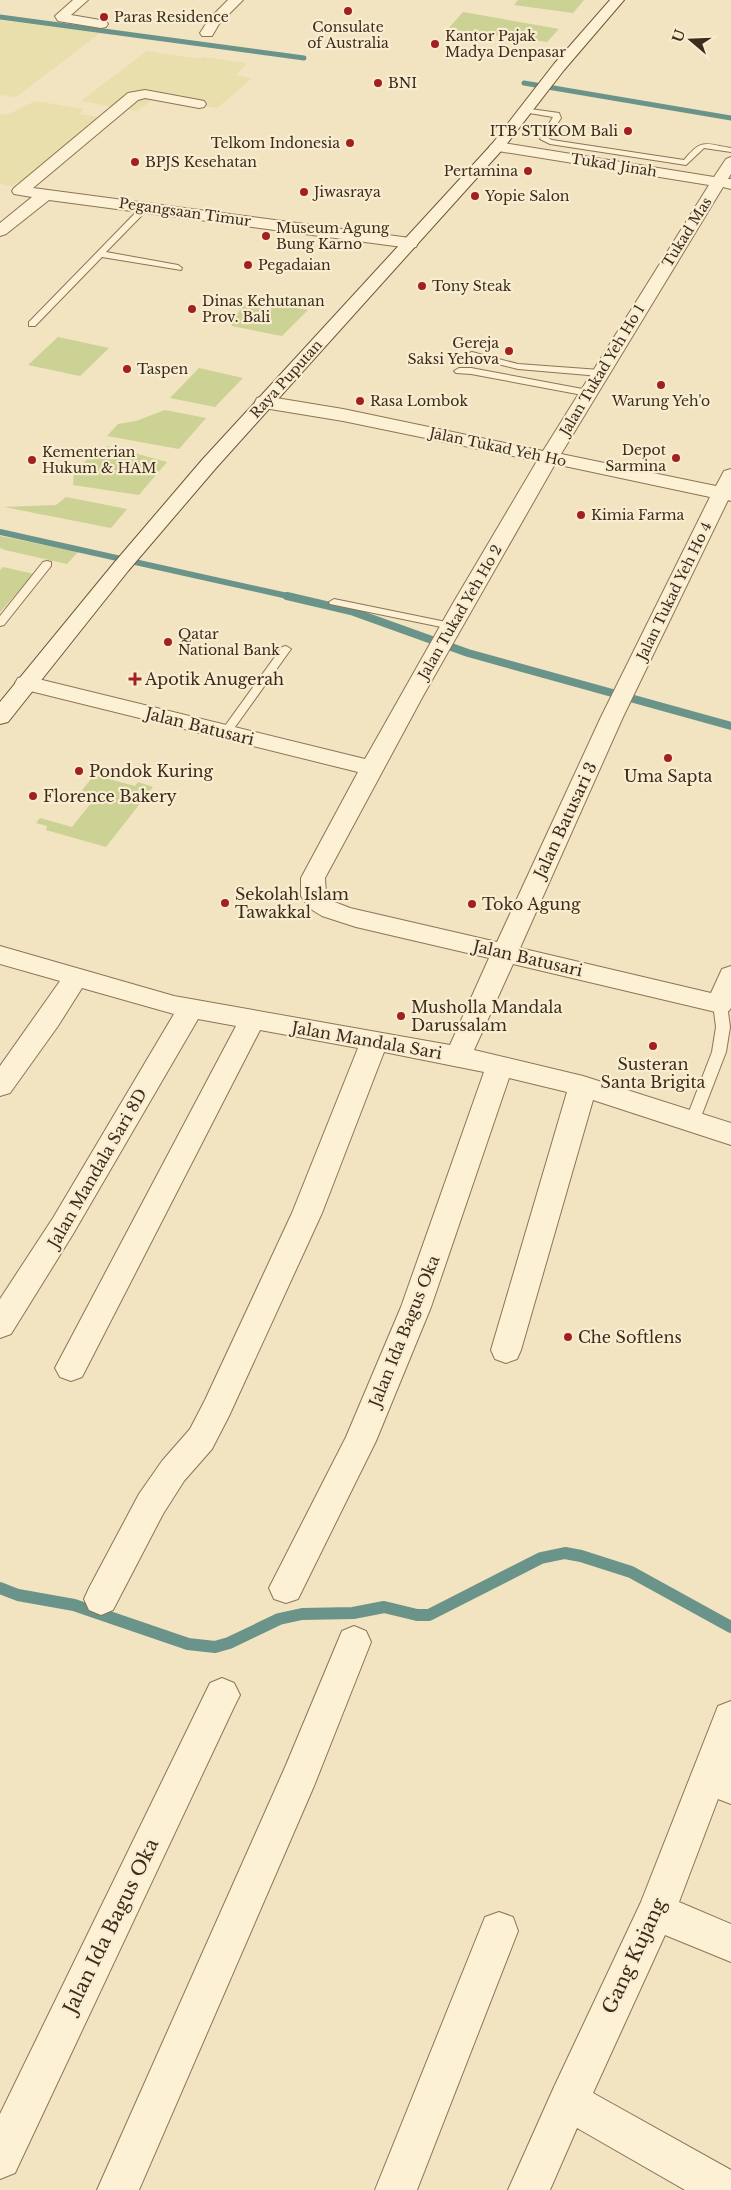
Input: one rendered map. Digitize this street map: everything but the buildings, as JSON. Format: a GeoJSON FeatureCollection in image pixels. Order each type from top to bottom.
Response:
{"type":"FeatureCollection","features":[{"type":"Feature","properties":{"kind":"street"},"geometry":{"type":"LineString","coordinates":[[81,0],[62,16],[63,18],[101,24]]}},
{"type":"Feature","properties":{"kind":"street"},"geometry":{"type":"LineString","coordinates":[[207,33],[214,22],[236,0]]}},
{"type":"Feature","properties":{"kind":"street","name":"Raya Puputan"},"geometry":{"type":"LineString","coordinates":[[0,717],[121,568],[264,402],[497,147],[535,98],[617,0]]}},
{"type":"Feature","properties":{"kind":"street","name":"Pegangsaan Timur"},"geometry":{"type":"LineString","coordinates":[[199,104],[137,94],[20,192],[410,243]]}},
{"type":"Feature","properties":{"kind":"street","name":"Tukad Jinah"},"geometry":{"type":"LineString","coordinates":[[497,147],[725,183]]}},
{"type":"Feature","properties":{"kind":"street","name":"Tukad Mas"},"geometry":{"type":"LineString","coordinates":[[656,282],[725,183],[731,162]]}},
{"type":"Feature","properties":{"kind":"street"},"geometry":{"type":"LineString","coordinates":[[0,231],[46,194]]}},
{"type":"Feature","properties":{"kind":"street","name":"Jalan Tukad Yeh Ho 1"},"geometry":{"type":"LineString","coordinates":[[549,458],[656,282]]}},
{"type":"Feature","properties":{"kind":"street","name":"Jalan Tukad Yeh Ho"},"geometry":{"type":"LineString","coordinates":[[264,402],[343,415],[549,458],[728,488]]}},
{"type":"Feature","properties":{"kind":"street","name":"Jalan Tukad Yeh Ho 2"},"geometry":{"type":"LineString","coordinates":[[312,895],[313,878],[430,662],[549,458]]}},
{"type":"Feature","properties":{"kind":"street","name":"Jalan Tukad Yeh Ho 4"},"geometry":{"type":"LineString","coordinates":[[627,689],[728,488]]}},
{"type":"Feature","properties":{"kind":"street","name":"Jalan Batusari"},"geometry":{"type":"LineString","coordinates":[[26,683],[373,768]]}},
{"type":"Feature","properties":{"kind":"street","name":"Jalan Batusari 3"},"geometry":{"type":"LineString","coordinates":[[458,1056],[612,717],[627,689]]}},
{"type":"Feature","properties":{"kind":"street","name":"Jalan Batusari"},"geometry":{"type":"LineString","coordinates":[[312,895],[319,904],[332,911],[720,1004]]}},
{"type":"Feature","properties":{"kind":"street","name":"Jalan Mandala Sari"},"geometry":{"type":"LineString","coordinates":[[0,955],[191,1008],[458,1056],[583,1086],[731,1134]]}},
{"type":"Feature","properties":{"kind":"street"},"geometry":{"type":"LineString","coordinates":[[720,1004],[731,975]]}},
{"type":"Feature","properties":{"kind":"street"},"geometry":{"type":"LineString","coordinates":[[0,1086],[49,1019],[76,977]]}},
{"type":"Feature","properties":{"kind":"street","name":"Jalan Mandala Sari 8D"},"geometry":{"type":"LineString","coordinates":[[0,1325],[64,1226],[191,1008]]}},
{"type":"Feature","properties":{"kind":"street"},"geometry":{"type":"LineString","coordinates":[[71,1368],[252,1020]]}},
{"type":"Feature","properties":{"kind":"street"},"geometry":{"type":"LineString","coordinates":[[101,1599],[159,1492],[181,1461],[201,1439],[218,1407],[307,1213],[375,1040]]}},
{"type":"Feature","properties":{"kind":"street","name":"Jalan Ida Bagus Oka"},"geometry":{"type":"LineString","coordinates":[[286,1588],[360,1441],[416,1307],[500,1066]]}},
{"type":"Feature","properties":{"kind":"street"},"geometry":{"type":"LineString","coordinates":[[506,1350],[583,1086]]}},
{"type":"Feature","properties":{"kind":"street"},"geometry":{"type":"LineString","coordinates":[[118,2190],[300,1773],[354,1642]]}},
{"type":"Feature","properties":{"kind":"street","name":"Jalan Ida Bagus Oka"},"geometry":{"type":"LineString","coordinates":[[0,2158],[222,1695]]}},
{"type":"Feature","properties":{"kind":"street","name":"Gang Kujang"},"geometry":{"type":"LineString","coordinates":[[529,2190],[568,2101],[656,1912],[719,1782],[731,1718]]}},
{"type":"Feature","properties":{"kind":"street"},"geometry":{"type":"LineString","coordinates":[[656,1912],[731,1943]]}},
{"type":"Feature","properties":{"kind":"street"},"geometry":{"type":"LineString","coordinates":[[396,2190],[499,1931]]}},
{"type":"Feature","properties":{"kind":"street"},"geometry":{"type":"LineString","coordinates":[[568,2101],[725,2190]]}},
{"type":"Feature","properties":{"kind":"lane"},"geometry":{"type":"LineString","coordinates":[[535,98],[556,115],[557,118],[544,139],[550,142],[677,162],[686,162],[698,148],[703,146],[731,150]]}},
{"type":"Feature","properties":{"kind":"lane"},"geometry":{"type":"LineString","coordinates":[[32,324],[146,207]]}},
{"type":"Feature","properties":{"kind":"lane"},"geometry":{"type":"LineString","coordinates":[[101,254],[178,268]]}},
{"type":"Feature","properties":{"kind":"lane"},"geometry":{"type":"LineString","coordinates":[[472,355],[486,360],[536,368],[600,373]]}},
{"type":"Feature","properties":{"kind":"lane"},"geometry":{"type":"LineString","coordinates":[[459,371],[471,371],[588,393]]}},
{"type":"Feature","properties":{"kind":"lane"},"geometry":{"type":"LineString","coordinates":[[0,623],[47,564]]}},
{"type":"Feature","properties":{"kind":"lane"},"geometry":{"type":"LineString","coordinates":[[334,602],[449,629]]}},
{"type":"Feature","properties":{"kind":"lane"},"geometry":{"type":"LineString","coordinates":[[226,732],[286,650]]}},
{"type":"Feature","properties":{"kind":"lane"},"geometry":{"type":"LineString","coordinates":[[692,1122],[719,1052],[723,1027],[720,1004]]}},
{"type":"Feature","properties":{"kind":"shaded area"},"geometry":{"type":"Polygon","coordinates":[[[0,20],[100,33],[16,97],[0,95],[0,20]]]}},
{"type":"Feature","properties":{"kind":"shaded area"},"geometry":{"type":"Polygon","coordinates":[[[147,51],[201,59],[203,57],[247,63],[236,75],[252,78],[217,108],[155,98],[137,111],[81,101],[147,51]]]}},
{"type":"Feature","properties":{"kind":"shaded area"},"geometry":{"type":"Polygon","coordinates":[[[35,101],[84,109],[79,114],[98,117],[33,174],[11,186],[0,184],[0,114],[7,115],[35,101]]]}},
{"type":"Feature","properties":{"kind":"green space"},"geometry":{"type":"Polygon","coordinates":[[[518,0],[584,0],[573,13],[514,5],[518,0]]]}},
{"type":"Feature","properties":{"kind":"green space"},"geometry":{"type":"Polygon","coordinates":[[[463,12],[559,29],[547,42],[448,29],[463,12]]]}},
{"type":"Feature","properties":{"kind":"green space"},"geometry":{"type":"Polygon","coordinates":[[[256,301],[308,310],[282,336],[232,326],[231,320],[246,304],[256,301]]]}},
{"type":"Feature","properties":{"kind":"green space"},"geometry":{"type":"Polygon","coordinates":[[[58,337],[109,348],[80,376],[28,365],[58,337]]]}},
{"type":"Feature","properties":{"kind":"green space"},"geometry":{"type":"Polygon","coordinates":[[[199,368],[243,378],[215,407],[170,398],[199,368]]]}},
{"type":"Feature","properties":{"kind":"green space"},"geometry":{"type":"Polygon","coordinates":[[[165,410],[206,418],[179,449],[107,436],[118,424],[136,421],[165,410]]]}},
{"type":"Feature","properties":{"kind":"green space"},"geometry":{"type":"Polygon","coordinates":[[[108,446],[167,462],[139,495],[73,485],[74,473],[91,455],[108,446]]]}},
{"type":"Feature","properties":{"kind":"green space"},"geometry":{"type":"Polygon","coordinates":[[[66,497],[127,509],[111,528],[4,507],[56,505],[66,497]]]}},
{"type":"Feature","properties":{"kind":"green space"},"geometry":{"type":"Polygon","coordinates":[[[0,536],[78,552],[67,564],[0,548],[0,536]]]}},
{"type":"Feature","properties":{"kind":"green space"},"geometry":{"type":"Polygon","coordinates":[[[3,567],[34,574],[0,612],[0,570],[3,567]]]}},
{"type":"Feature","properties":{"kind":"green space"},"geometry":{"type":"Polygon","coordinates":[[[94,775],[135,786],[138,782],[153,787],[106,847],[46,830],[47,826],[36,823],[40,818],[72,827],[91,803],[76,798],[94,775]]]}},
{"type":"Feature","properties":{"kind":"waterway"},"geometry":{"type":"LineString","coordinates":[[0,17],[304,58]]}},
{"type":"Feature","properties":{"kind":"waterway"},"geometry":{"type":"LineString","coordinates":[[524,83],[731,118]]}},
{"type":"Feature","properties":{"kind":"waterway"},"geometry":{"type":"LineString","coordinates":[[0,532],[292,597]]}},
{"type":"Feature","properties":{"kind":"waterway"},"geometry":{"type":"LineString","coordinates":[[287,596],[351,611],[468,653],[731,726]]}},
{"type":"Feature","properties":{"kind":"waterway"},"geometry":{"type":"LineString","coordinates":[[0,1588],[18,1595],[74,1605],[188,1644],[215,1647],[229,1643],[279,1619],[302,1614],[353,1613],[384,1607],[417,1615],[429,1615],[541,1558],[565,1553],[581,1556],[631,1572],[731,1627]]}},
{"type":"Feature","properties":{"kind":"place","name":"Consulate of Australia"},"geometry":{"type":"Point","coordinates":[348,11]}},
{"type":"Feature","properties":{"kind":"place","name":"Paras Residence"},"geometry":{"type":"Point","coordinates":[104,17]}},
{"type":"Feature","properties":{"kind":"place","name":"Kantor Pajak Madya Denpasar"},"geometry":{"type":"Point","coordinates":[435,44]}},
{"type":"Feature","properties":{"kind":"place","name":"BNI"},"geometry":{"type":"Point","coordinates":[378,83]}},
{"type":"Feature","properties":{"kind":"place","name":"ITB STIKOM Bali"},"geometry":{"type":"Point","coordinates":[628,131]}},
{"type":"Feature","properties":{"kind":"place","name":"Telkom Indonesia"},"geometry":{"type":"Point","coordinates":[350,143]}},
{"type":"Feature","properties":{"kind":"place","name":"BPJS Kesehatan"},"geometry":{"type":"Point","coordinates":[135,162]}},
{"type":"Feature","properties":{"kind":"place","name":"Pertamina"},"geometry":{"type":"Point","coordinates":[528,171]}},
{"type":"Feature","properties":{"kind":"place","name":"Jiwasraya"},"geometry":{"type":"Point","coordinates":[304,192]}},
{"type":"Feature","properties":{"kind":"place","name":"Yopie Salon"},"geometry":{"type":"Point","coordinates":[475,196]}},
{"type":"Feature","properties":{"kind":"place","name":"Museum Agung Bung Karno"},"geometry":{"type":"Point","coordinates":[266,236]}},
{"type":"Feature","properties":{"kind":"place","name":"Pegadaian"},"geometry":{"type":"Point","coordinates":[248,265]}},
{"type":"Feature","properties":{"kind":"place","name":"Tony Steak"},"geometry":{"type":"Point","coordinates":[422,286]}},
{"type":"Feature","properties":{"kind":"place","name":"Dinas Kehutanan Prov. Bali"},"geometry":{"type":"Point","coordinates":[192,309]}},
{"type":"Feature","properties":{"kind":"place","name":"Gereja Saksi Yehova"},"geometry":{"type":"Point","coordinates":[509,351]}},
{"type":"Feature","properties":{"kind":"place","name":"Taspen"},"geometry":{"type":"Point","coordinates":[127,369]}},
{"type":"Feature","properties":{"kind":"place","name":"Warung Yeh'o"},"geometry":{"type":"Point","coordinates":[661,385]}},
{"type":"Feature","properties":{"kind":"place","name":"Rasa Lombok"},"geometry":{"type":"Point","coordinates":[360,401]}},
{"type":"Feature","properties":{"kind":"place","name":"Depot Sarmina"},"geometry":{"type":"Point","coordinates":[676,458]}},
{"type":"Feature","properties":{"kind":"place","name":"Kementerian Hukum & HAM"},"geometry":{"type":"Point","coordinates":[32,460]}},
{"type":"Feature","properties":{"kind":"place","name":"Kimia Farma"},"geometry":{"type":"Point","coordinates":[581,515]}},
{"type":"Feature","properties":{"kind":"place","name":"Qatar National Bank"},"geometry":{"type":"Point","coordinates":[168,642]}},
{"type":"Feature","properties":{"kind":"place","name":"Apotik Anugerah"},"geometry":{"type":"Point","coordinates":[135,679]}},
{"type":"Feature","properties":{"kind":"place","name":"Uma Sapta"},"geometry":{"type":"Point","coordinates":[668,758]}},
{"type":"Feature","properties":{"kind":"place","name":"Pondok Kuring"},"geometry":{"type":"Point","coordinates":[79,771]}},
{"type":"Feature","properties":{"kind":"place","name":"Florence Bakery"},"geometry":{"type":"Point","coordinates":[33,796]}},
{"type":"Feature","properties":{"kind":"place","name":"Sekolah Islam Tawakkal"},"geometry":{"type":"Point","coordinates":[225,903]}},
{"type":"Feature","properties":{"kind":"place","name":"Toko Agung"},"geometry":{"type":"Point","coordinates":[472,904]}},
{"type":"Feature","properties":{"kind":"place","name":"Musholla Mandala Darussalam"},"geometry":{"type":"Point","coordinates":[401,1016]}},
{"type":"Feature","properties":{"kind":"place","name":"Susteran Santa Brigita"},"geometry":{"type":"Point","coordinates":[653,1046]}},
{"type":"Feature","properties":{"kind":"place","name":"Che Softlens"},"geometry":{"type":"Point","coordinates":[568,1337]}}]}
